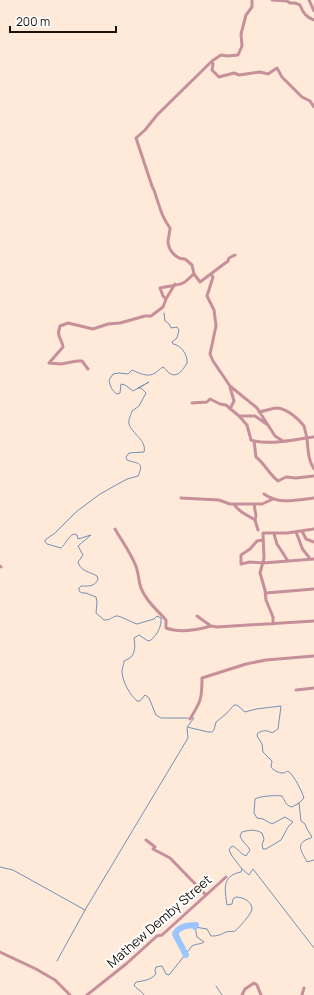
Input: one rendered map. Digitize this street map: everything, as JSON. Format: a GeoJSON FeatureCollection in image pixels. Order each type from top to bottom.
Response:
{"type":"FeatureCollection","features":[{"type":"Feature","properties":{"kind":"street"},"geometry":{"type":"LineString","coordinates":[[235,255],[229,258],[228,261],[200,282],[194,274],[192,265],[185,258],[181,259],[176,257],[168,242],[170,228],[164,219],[136,138],[145,130],[157,115],[212,61],[221,55],[238,55],[242,46],[241,34],[246,15],[252,7],[252,0]]}},
{"type":"Feature","properties":{"kind":"street"},"geometry":{"type":"LineString","coordinates":[[272,0],[287,1],[300,5],[307,17],[314,20]]}},
{"type":"Feature","properties":{"kind":"street"},"geometry":{"type":"LineString","coordinates":[[309,0],[314,11]]}},
{"type":"Feature","properties":{"kind":"street"},"geometry":{"type":"LineString","coordinates":[[212,61],[212,70],[219,76],[234,73],[240,75],[260,72],[268,74],[277,68],[282,77],[302,97],[310,101],[314,107]]}},
{"type":"Feature","properties":{"kind":"street"},"geometry":{"type":"LineString","coordinates":[[166,299],[160,288],[183,283],[194,274]]}},
{"type":"Feature","properties":{"kind":"street"},"geometry":{"type":"LineString","coordinates":[[211,274],[214,277],[207,296],[214,310],[216,326],[210,354],[213,361],[230,386],[252,404],[275,436],[283,441]]}},
{"type":"Feature","properties":{"kind":"street"},"geometry":{"type":"LineString","coordinates":[[88,369],[82,361],[77,360],[61,364],[49,363],[63,347],[59,337],[60,326],[68,323],[93,329],[108,324],[120,323],[145,316],[151,316],[163,307],[175,284]]}},
{"type":"Feature","properties":{"kind":"street"},"geometry":{"type":"LineString","coordinates":[[230,386],[234,401],[230,409]]}},
{"type":"Feature","properties":{"kind":"street"},"geometry":{"type":"LineString","coordinates":[[192,402],[207,402],[210,398],[220,404],[226,405],[239,416],[247,425],[251,440],[254,441],[256,457],[263,462],[273,478],[278,481],[286,477],[296,478],[314,476]]}},
{"type":"Feature","properties":{"kind":"street"},"geometry":{"type":"LineString","coordinates":[[259,412],[278,408],[285,410],[293,415],[304,426],[307,438],[307,449],[314,469]]}},
{"type":"Feature","properties":{"kind":"street"},"geometry":{"type":"LineString","coordinates":[[239,416],[255,416],[268,425]]}},
{"type":"Feature","properties":{"kind":"street"},"geometry":{"type":"LineString","coordinates":[[254,441],[283,441],[314,437]]}},
{"type":"Feature","properties":{"kind":"street"},"geometry":{"type":"LineString","coordinates":[[264,494],[273,500]]}},
{"type":"Feature","properties":{"kind":"street"},"geometry":{"type":"LineString","coordinates":[[181,498],[219,500],[230,504],[262,504],[273,500],[288,501],[314,498]]}},
{"type":"Feature","properties":{"kind":"street"},"geometry":{"type":"LineString","coordinates":[[234,504],[242,514],[250,516],[255,520]]}},
{"type":"Feature","properties":{"kind":"street"},"geometry":{"type":"LineString","coordinates":[[254,504],[256,516],[255,520],[258,530]]}},
{"type":"Feature","properties":{"kind":"street"},"geometry":{"type":"LineString","coordinates":[[115,529],[126,549],[130,552],[139,573],[141,588],[152,606],[166,620],[166,628],[171,630],[191,630],[211,626],[224,628],[314,621]]}},
{"type":"Feature","properties":{"kind":"street"},"geometry":{"type":"LineString","coordinates":[[273,624],[273,617],[266,600],[266,593],[260,573],[263,564],[263,533],[274,534],[314,529]]}},
{"type":"Feature","properties":{"kind":"street"},"geometry":{"type":"LineString","coordinates":[[302,531],[306,539],[314,542]]}},
{"type":"Feature","properties":{"kind":"street"},"geometry":{"type":"LineString","coordinates":[[296,532],[303,549],[312,559]]}},
{"type":"Feature","properties":{"kind":"street"},"geometry":{"type":"LineString","coordinates":[[274,534],[277,544],[288,561]]}},
{"type":"Feature","properties":{"kind":"street"},"geometry":{"type":"LineString","coordinates":[[263,540],[257,541],[250,549],[241,555],[241,564],[250,562],[263,564],[312,559]]}},
{"type":"Feature","properties":{"kind":"street"},"geometry":{"type":"LineString","coordinates":[[266,593],[314,589]]}},
{"type":"Feature","properties":{"kind":"street"},"geometry":{"type":"LineString","coordinates":[[197,616],[211,626]]}},
{"type":"Feature","properties":{"kind":"street"},"geometry":{"type":"LineString","coordinates":[[190,719],[200,704],[202,678],[246,664],[266,660],[314,656]]}},
{"type":"Feature","properties":{"kind":"street"},"geometry":{"type":"LineString","coordinates":[[296,690],[314,688]]}},
{"type":"Feature","properties":{"kind":"street"},"geometry":{"type":"LineString","coordinates":[[146,840],[155,847],[153,849],[170,858],[205,894]]}},
{"type":"Feature","properties":{"kind":"street","name":"Mathew Demby Street"},"geometry":{"type":"LineString","coordinates":[[86,995],[126,964],[157,936],[162,935],[205,894],[226,877]]}},
{"type":"Feature","properties":{"kind":"street"},"geometry":{"type":"LineString","coordinates":[[0,952],[55,980],[70,995]]}},
{"type":"Feature","properties":{"kind":"street"},"geometry":{"type":"LineString","coordinates":[[242,995],[241,994],[245,989],[254,983],[257,985],[261,995]]}},
{"type":"Feature","properties":{"kind":"street"},"geometry":{"type":"LineString","coordinates":[[302,995],[304,988]]}},
{"type":"Feature","properties":{"kind":"waterway"},"geometry":{"type":"LineString","coordinates":[[164,313],[165,321],[171,328],[177,327],[179,330],[177,338],[172,342],[173,344],[179,346],[185,354],[187,363],[182,370],[176,375],[169,373],[163,367],[149,375],[132,370],[128,374],[113,374],[109,380],[112,388],[117,394],[120,393],[121,384],[133,391],[149,382],[138,388],[141,388],[146,393],[139,406],[132,411],[129,421],[131,428],[143,444],[144,448],[144,452],[129,453],[126,457],[127,460],[140,465],[141,468],[138,476],[127,479],[100,494],[76,512],[55,533],[45,540],[45,542],[61,548],[70,536],[74,534],[77,535],[78,539],[91,535],[78,546],[83,555],[78,562],[83,569],[97,576],[98,579],[93,585],[81,586],[79,591],[96,597],[96,613],[104,620],[118,616],[137,624],[154,619],[157,616],[161,618],[159,630],[151,640],[148,641],[139,635],[134,638],[135,646],[133,654],[130,658],[124,661],[122,671],[123,679],[129,692],[137,701],[140,701],[145,695],[149,698],[156,715],[161,718],[188,718]]}},
{"type":"Feature","properties":{"kind":"waterway"},"geometry":{"type":"LineString","coordinates":[[144,995],[134,985],[136,982],[152,978],[156,974],[156,967],[162,966],[166,974],[169,975],[192,946],[204,942],[197,937],[195,927],[207,929],[211,936],[217,936],[226,932],[235,931],[250,914],[252,906],[244,899],[236,897],[233,899],[232,904],[227,905],[225,889],[227,880],[235,874],[241,872],[242,869],[229,850],[233,846],[246,856],[250,850],[240,836],[242,832],[252,830],[262,833],[264,839],[262,845],[263,849],[266,849],[281,840],[288,827],[293,822],[285,817],[272,824],[263,819],[257,818],[254,813],[255,799],[268,796],[282,796],[287,804],[292,807],[304,798],[291,773],[287,771],[284,773],[279,772],[271,767],[272,761],[263,752],[262,744],[257,736],[258,733],[262,731],[272,733],[278,729],[281,706],[245,712],[237,705],[234,705],[216,722],[212,732],[187,727],[194,718],[192,718]]}},
{"type":"Feature","properties":{"kind":"waterway"},"geometry":{"type":"LineString","coordinates":[[57,961],[85,910],[188,738],[187,728]]}},
{"type":"Feature","properties":{"kind":"waterway"},"geometry":{"type":"LineString","coordinates":[[299,803],[301,821],[305,824],[312,837],[304,841],[301,848],[307,862],[314,860]]}},
{"type":"Feature","properties":{"kind":"waterway"},"geometry":{"type":"LineString","coordinates":[[0,867],[13,870],[85,910]]}},
{"type":"Feature","properties":{"kind":"waterway"},"geometry":{"type":"LineString","coordinates":[[242,869],[249,875],[253,869],[314,948]]}},
{"type":"Feature","properties":{"kind":"waterway"},"geometry":{"type":"LineString","coordinates":[[186,955],[175,934],[178,930],[184,927],[196,925],[195,927]]}},
{"type":"Feature","properties":{"kind":"waterway"},"geometry":{"type":"LineString","coordinates":[[216,986],[222,995]]}}]}
